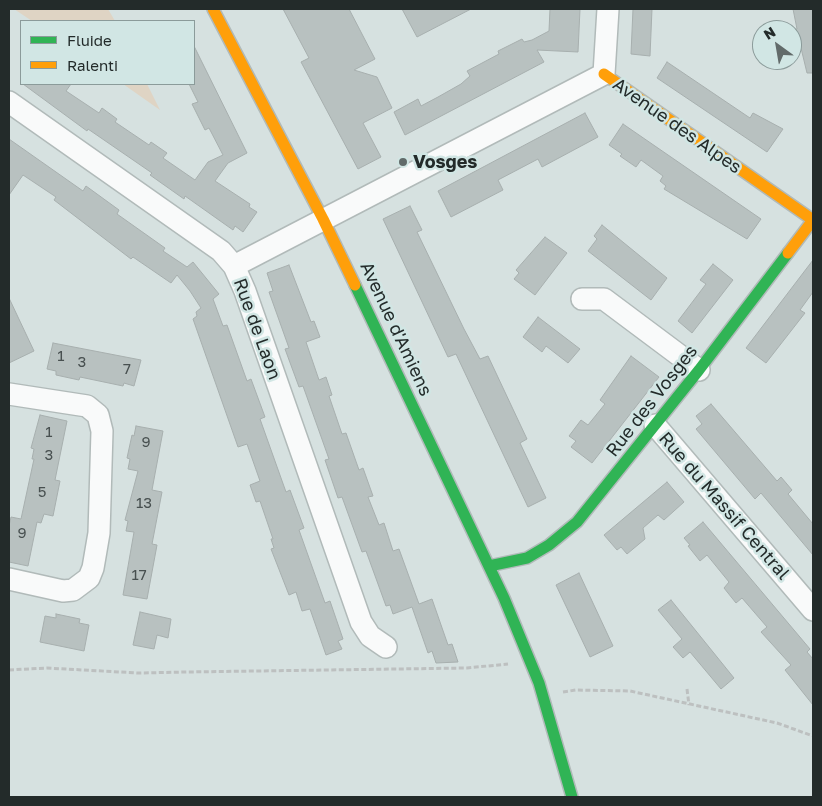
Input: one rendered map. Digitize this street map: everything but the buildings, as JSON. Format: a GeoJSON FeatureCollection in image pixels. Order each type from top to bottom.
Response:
{"type":"FeatureCollection","features":[{"type":"Feature","properties":{"kind":"main road","name":"Avenue d'Amiens"},"geometry":{"type":"LineString","coordinates":[[213,9],[323,219],[489,566],[533,665],[572,797]]}},
{"type":"Feature","properties":{"kind":"main road","name":"Avenue des Alpes"},"geometry":{"type":"LineString","coordinates":[[604,74],[813,220]]}},
{"type":"Feature","properties":{"kind":"main road","name":"Rue des Vosges"},"geometry":{"type":"LineString","coordinates":[[489,566],[526,558],[564,534],[577,522],[699,370],[813,220]]}},
{"type":"Feature","properties":{"kind":"street"},"geometry":{"type":"LineString","coordinates":[[604,74],[608,9]]}},
{"type":"Feature","properties":{"kind":"street","name":"Avenue des Alpes"},"geometry":{"type":"LineString","coordinates":[[234,266],[604,74]]}},
{"type":"Feature","properties":{"kind":"street","name":"Rue de Laon"},"geometry":{"type":"LineString","coordinates":[[9,102],[220,251],[234,266],[245,291],[361,622],[370,636],[386,647]]}},
{"type":"Feature","properties":{"kind":"street"},"geometry":{"type":"LineString","coordinates":[[582,299],[604,299],[699,370]]}},
{"type":"Feature","properties":{"kind":"street"},"geometry":{"type":"LineString","coordinates":[[9,394],[87,406],[98,415],[102,431],[100,533],[93,568],[89,578],[73,590],[63,591],[9,579]]}},
{"type":"Feature","properties":{"kind":"street","name":"Rue du Massif Central"},"geometry":{"type":"LineString","coordinates":[[655,425],[813,610]]}},
{"type":"Feature","properties":{"kind":"path"},"geometry":{"type":"LineString","coordinates":[[9,670],[47,668],[138,673],[389,670],[533,665]]}},
{"type":"Feature","properties":{"kind":"path"},"geometry":{"type":"LineString","coordinates":[[687,689],[689,704]]}},
{"type":"Feature","properties":{"kind":"path"},"geometry":{"type":"LineString","coordinates":[[543,699],[576,690],[630,691],[777,723],[813,736]]}},
{"type":"Feature","properties":{"kind":"shaded area"},"geometry":{"type":"Polygon","coordinates":[[[14,9],[108,9],[114,20],[30,20],[14,9]]]}},
{"type":"Feature","properties":{"kind":"shaded area"},"geometry":{"type":"Polygon","coordinates":[[[124,85],[148,85],[160,110],[124,85]]]}},
{"type":"Feature","properties":{"kind":"traffic: fast"},"geometry":{"type":"LineString","coordinates":[[489,566],[527,558],[549,545],[577,522],[699,370],[788,253]]}},
{"type":"Feature","properties":{"kind":"traffic: fast"},"geometry":{"type":"LineString","coordinates":[[355,285],[504,598],[539,683],[572,797]]}},
{"type":"Feature","properties":{"kind":"traffic: slow"},"geometry":{"type":"LineString","coordinates":[[213,9],[323,219],[355,285]]}},
{"type":"Feature","properties":{"kind":"traffic: slow"},"geometry":{"type":"LineString","coordinates":[[604,74],[813,220],[788,253]]}},
{"type":"Feature","properties":{"kind":"place","name":"Vosges"},"geometry":{"type":"Point","coordinates":[403,162]}}]}
